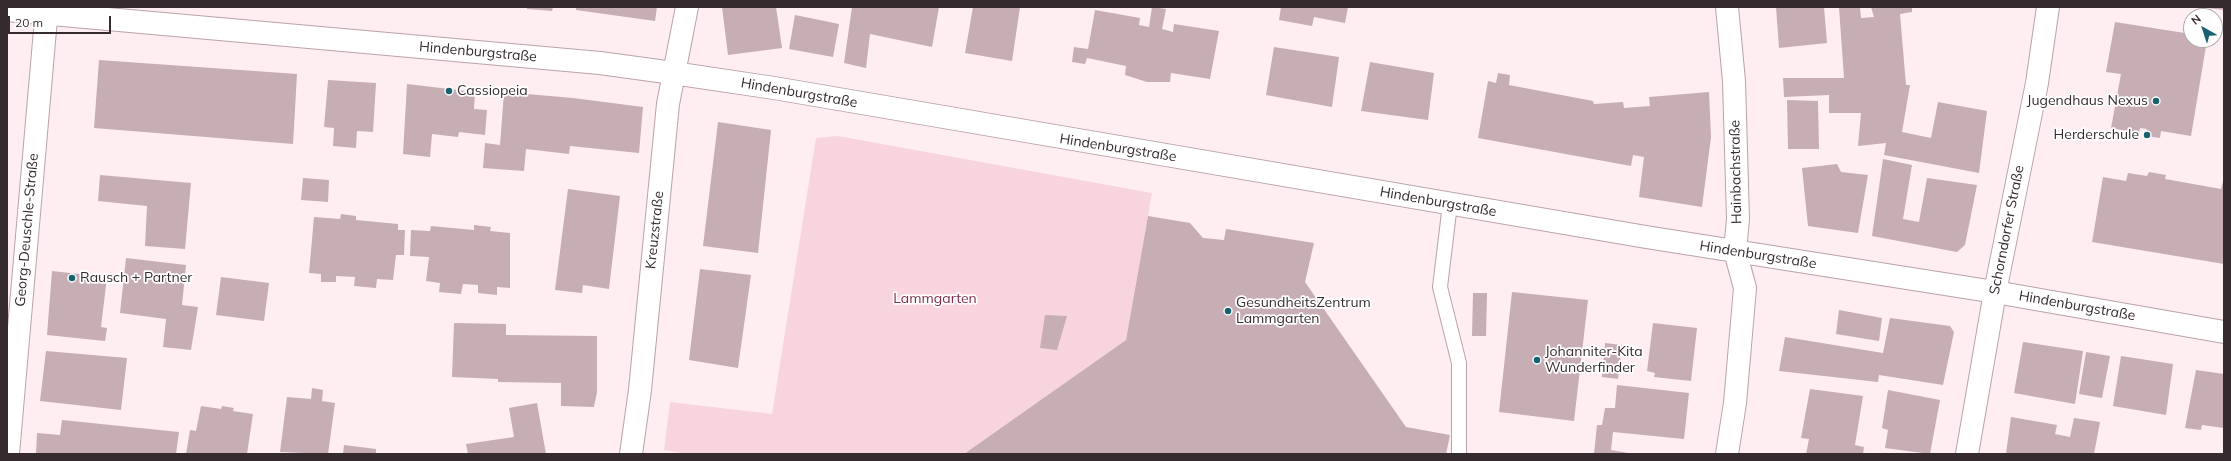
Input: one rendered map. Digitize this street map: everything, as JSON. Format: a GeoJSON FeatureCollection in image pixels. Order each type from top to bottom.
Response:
{"type":"FeatureCollection","features":[{"type":"Feature","properties":{"kind":"street","name":"Kreuzstraße"},"geometry":{"type":"LineString","coordinates":[[631,454],[640,390],[668,104],[687,7]]}},
{"type":"Feature","properties":{"kind":"street","name":"Hainbachstraße"},"geometry":{"type":"LineString","coordinates":[[1727,7],[1734,89],[1738,219],[1735,251],[1745,288],[1735,402],[1727,454]]}},
{"type":"Feature","properties":{"kind":"street","name":"Schorndorfer Straße"},"geometry":{"type":"LineString","coordinates":[[1967,454],[1995,292],[2037,83],[2048,7]]}},
{"type":"Feature","properties":{"kind":"street","name":"Hindenburgstraße"},"geometry":{"type":"LineString","coordinates":[[7,10],[46,11],[600,62],[774,88],[1050,137],[1735,251],[1995,292],[2224,332]]}},
{"type":"Feature","properties":{"kind":"street","name":"Georg-Deuschle-Straße"},"geometry":{"type":"LineString","coordinates":[[8,454],[46,11]]}},
{"type":"Feature","properties":{"kind":"lane"},"geometry":{"type":"LineString","coordinates":[[1450,204],[1440,287],[1459,363],[1459,454]]}},
{"type":"Feature","properties":{"kind":"green space","name":"Lammgarten"},"geometry":{"type":"Polygon","coordinates":[[[838,136],[1152,193],[1126,340],[964,454],[688,454],[664,450],[670,402],[772,414],[816,138],[838,136]]]}},
{"type":"Feature","properties":{"kind":"building"},"geometry":{"type":"Polygon","coordinates":[[[527,7],[553,7],[552,11],[527,9],[527,7]]]}},
{"type":"Feature","properties":{"kind":"building"},"geometry":{"type":"Polygon","coordinates":[[[576,7],[657,7],[655,21],[576,10],[576,7]]]}},
{"type":"Feature","properties":{"kind":"building"},"geometry":{"type":"Polygon","coordinates":[[[722,7],[776,7],[782,48],[728,55],[722,7]]]}},
{"type":"Feature","properties":{"kind":"building"},"geometry":{"type":"Polygon","coordinates":[[[852,7],[939,7],[932,47],[870,34],[866,68],[844,63],[852,7]]]}},
{"type":"Feature","properties":{"kind":"building"},"geometry":{"type":"Polygon","coordinates":[[[973,7],[1020,7],[1012,61],[965,53],[973,7]]]}},
{"type":"Feature","properties":{"kind":"building"},"geometry":{"type":"Polygon","coordinates":[[[1152,7],[1166,9],[1162,29],[1173,32],[1174,24],[1219,31],[1210,79],[1171,73],[1170,82],[1147,82],[1125,75],[1126,66],[1087,58],[1085,64],[1072,62],[1074,47],[1088,49],[1095,10],[1140,18],[1139,25],[1149,27],[1152,7]]]}},
{"type":"Feature","properties":{"kind":"building"},"geometry":{"type":"Polygon","coordinates":[[[1281,7],[1348,7],[1345,23],[1314,17],[1312,26],[1279,20],[1281,7]]]}},
{"type":"Feature","properties":{"kind":"building"},"geometry":{"type":"Polygon","coordinates":[[[1776,7],[1824,7],[1827,43],[1779,48],[1776,7]]]}},
{"type":"Feature","properties":{"kind":"building"},"geometry":{"type":"Polygon","coordinates":[[[1839,7],[1860,7],[1861,18],[1874,17],[1871,7],[1912,7],[1912,12],[1900,14],[1906,85],[1910,85],[1902,132],[1931,138],[1938,102],[1987,111],[1979,173],[1884,155],[1886,143],[1858,146],[1861,113],[1829,113],[1829,95],[1784,97],[1783,78],[1844,78],[1839,7]]]}},
{"type":"Feature","properties":{"kind":"building"},"geometry":{"type":"Polygon","coordinates":[[[2224,7],[2224,10],[2223,8],[2207,8],[2224,7]]]}},
{"type":"Feature","properties":{"kind":"building"},"geometry":{"type":"Polygon","coordinates":[[[795,15],[839,24],[833,57],[789,49],[795,15]]]}},
{"type":"Feature","properties":{"kind":"building","name":"Jugendhaus Nexus"},"geometry":{"type":"Polygon","coordinates":[[[2115,22],[2183,33],[2183,48],[2206,48],[2191,136],[2161,131],[2160,138],[2146,136],[2147,129],[2140,128],[2139,133],[2111,128],[2121,74],[2106,72],[2115,22]]]}},
{"type":"Feature","properties":{"kind":"building"},"geometry":{"type":"Polygon","coordinates":[[[1274,47],[1339,57],[1332,107],[1266,95],[1274,47]]]}},
{"type":"Feature","properties":{"kind":"building"},"geometry":{"type":"Polygon","coordinates":[[[99,60],[297,74],[293,144],[94,128],[99,60]]]}},
{"type":"Feature","properties":{"kind":"building"},"geometry":{"type":"Polygon","coordinates":[[[1370,62],[1434,73],[1428,120],[1361,111],[1370,62]]]}},
{"type":"Feature","properties":{"kind":"building"},"geometry":{"type":"Polygon","coordinates":[[[1498,73],[1510,75],[1509,85],[1593,101],[1594,104],[1623,102],[1624,108],[1650,106],[1649,97],[1709,92],[1711,137],[1702,207],[1639,197],[1644,157],[1633,155],[1631,166],[1478,138],[1488,81],[1496,83],[1498,73]]]}},
{"type":"Feature","properties":{"kind":"building"},"geometry":{"type":"Polygon","coordinates":[[[328,80],[376,83],[373,132],[357,131],[356,148],[333,146],[334,128],[324,127],[328,80]]]}},
{"type":"Feature","properties":{"kind":"building"},"geometry":{"type":"Polygon","coordinates":[[[407,84],[475,92],[474,109],[487,110],[485,135],[459,132],[458,137],[432,134],[430,157],[403,154],[407,84]]]}},
{"type":"Feature","properties":{"kind":"building"},"geometry":{"type":"Polygon","coordinates":[[[504,92],[573,98],[643,107],[639,153],[570,146],[569,154],[526,149],[524,171],[483,168],[485,143],[500,145],[504,92]]]}},
{"type":"Feature","properties":{"kind":"building"},"geometry":{"type":"Polygon","coordinates":[[[1787,100],[1818,101],[1819,149],[1788,149],[1787,100]]]}},
{"type":"Feature","properties":{"kind":"building"},"geometry":{"type":"Polygon","coordinates":[[[718,122],[771,130],[758,253],[703,246],[718,122]]]}},
{"type":"Feature","properties":{"kind":"building"},"geometry":{"type":"Polygon","coordinates":[[[1883,159],[1912,165],[1903,219],[1919,222],[1927,178],[1977,185],[1965,245],[1957,252],[1872,236],[1883,159]]]}},
{"type":"Feature","properties":{"kind":"building"},"geometry":{"type":"Polygon","coordinates":[[[1837,164],[1841,172],[1868,175],[1858,233],[1808,226],[1802,168],[1837,164]]]}},
{"type":"Feature","properties":{"kind":"building","name":"Herderschule"},"geometry":{"type":"Polygon","coordinates":[[[2149,172],[2166,175],[2165,179],[2221,189],[2224,177],[2224,264],[2092,242],[2103,177],[2126,181],[2128,173],[2147,176],[2149,172]]]}},
{"type":"Feature","properties":{"kind":"building"},"geometry":{"type":"Polygon","coordinates":[[[100,175],[191,183],[185,249],[145,246],[147,206],[98,201],[100,175]]]}},
{"type":"Feature","properties":{"kind":"building"},"geometry":{"type":"Polygon","coordinates":[[[303,178],[329,180],[328,202],[301,200],[303,178]]]}},
{"type":"Feature","properties":{"kind":"building"},"geometry":{"type":"Polygon","coordinates":[[[568,189],[620,196],[609,289],[583,285],[582,293],[555,290],[568,189]]]}},
{"type":"Feature","properties":{"kind":"building"},"geometry":{"type":"Polygon","coordinates":[[[341,214],[356,216],[356,220],[398,224],[398,230],[405,230],[404,255],[396,255],[393,280],[377,279],[376,288],[354,286],[355,277],[336,276],[336,282],[321,282],[321,274],[309,273],[314,217],[340,219],[341,214]]]}},
{"type":"Feature","properties":{"kind":"building","name":"GesundheitsZentrum Lammgarten"},"geometry":{"type":"Polygon","coordinates":[[[1148,216],[1190,223],[1203,238],[1224,240],[1226,229],[1314,243],[1305,282],[1406,427],[1450,435],[1446,454],[964,454],[1126,340],[1148,216]]]}},
{"type":"Feature","properties":{"kind":"building"},"geometry":{"type":"Polygon","coordinates":[[[474,225],[491,227],[490,231],[510,233],[510,288],[497,287],[497,295],[478,293],[478,285],[463,284],[461,294],[439,292],[440,283],[426,281],[429,257],[410,256],[411,230],[430,231],[431,226],[474,230],[474,225]]]}},
{"type":"Feature","properties":{"kind":"building"},"geometry":{"type":"Polygon","coordinates":[[[126,258],[186,265],[182,305],[198,307],[191,350],[163,347],[166,319],[120,313],[126,258]]]}},
{"type":"Feature","properties":{"kind":"building"},"geometry":{"type":"Polygon","coordinates":[[[700,269],[751,275],[738,368],[689,360],[700,269]]]}},
{"type":"Feature","properties":{"kind":"building"},"geometry":{"type":"Polygon","coordinates":[[[52,271],[107,277],[101,327],[107,328],[105,341],[47,335],[52,271]]]}},
{"type":"Feature","properties":{"kind":"building"},"geometry":{"type":"Polygon","coordinates":[[[221,277],[269,283],[264,321],[216,315],[221,277]]]}},
{"type":"Feature","properties":{"kind":"building","name":"Johanniter-Kita Wunderfinder"},"geometry":{"type":"Polygon","coordinates":[[[1512,292],[1588,300],[1574,421],[1499,412],[1512,292]]]}},
{"type":"Feature","properties":{"kind":"building"},"geometry":{"type":"Polygon","coordinates":[[[1473,293],[1487,293],[1486,336],[1472,336],[1473,293]]]}},
{"type":"Feature","properties":{"kind":"building"},"geometry":{"type":"Polygon","coordinates":[[[1839,310],[1882,318],[1879,341],[1836,334],[1839,310]]]}},
{"type":"Feature","properties":{"kind":"building"},"geometry":{"type":"Polygon","coordinates":[[[1045,315],[1067,316],[1057,350],[1040,348],[1045,315]]]}},
{"type":"Feature","properties":{"kind":"building"},"geometry":{"type":"Polygon","coordinates":[[[1890,318],[1950,326],[1954,332],[1943,385],[1879,375],[1878,382],[1779,371],[1785,337],[1883,353],[1890,318]]]}},
{"type":"Feature","properties":{"kind":"building"},"geometry":{"type":"Polygon","coordinates":[[[454,323],[506,324],[506,335],[597,336],[597,392],[594,407],[561,406],[561,383],[498,382],[498,379],[452,377],[454,323]]]}},
{"type":"Feature","properties":{"kind":"building"},"geometry":{"type":"Polygon","coordinates":[[[1653,323],[1697,328],[1691,381],[1654,377],[1655,373],[1647,371],[1653,323]]]}},
{"type":"Feature","properties":{"kind":"building"},"geometry":{"type":"Polygon","coordinates":[[[2023,342],[2083,351],[2075,404],[2014,393],[2023,342]]]}},
{"type":"Feature","properties":{"kind":"building"},"geometry":{"type":"Polygon","coordinates":[[[1605,343],[1622,345],[1618,379],[1602,377],[1605,343]]]}},
{"type":"Feature","properties":{"kind":"building"},"geometry":{"type":"Polygon","coordinates":[[[46,351],[127,358],[121,410],[40,401],[46,351]]]}},
{"type":"Feature","properties":{"kind":"building"},"geometry":{"type":"Polygon","coordinates":[[[2086,352],[2110,356],[2102,398],[2079,394],[2086,352]]]}},
{"type":"Feature","properties":{"kind":"building"},"geometry":{"type":"Polygon","coordinates":[[[2121,356],[2173,364],[2166,415],[2113,406],[2121,356]]]}},
{"type":"Feature","properties":{"kind":"building"},"geometry":{"type":"Polygon","coordinates":[[[2196,370],[2224,374],[2224,428],[2202,425],[2201,430],[2185,428],[2196,370]]]}},
{"type":"Feature","properties":{"kind":"building"},"geometry":{"type":"Polygon","coordinates":[[[1617,385],[1689,393],[1684,439],[1613,432],[1611,450],[1634,454],[1594,454],[1597,425],[1602,425],[1605,408],[1615,408],[1617,385]]]}},
{"type":"Feature","properties":{"kind":"building"},"geometry":{"type":"Polygon","coordinates":[[[312,388],[323,390],[322,401],[335,403],[328,454],[280,452],[287,397],[311,399],[312,388]]]}},
{"type":"Feature","properties":{"kind":"building"},"geometry":{"type":"Polygon","coordinates":[[[1810,389],[1863,396],[1855,445],[1864,447],[1863,454],[1806,454],[1809,439],[1801,438],[1810,389]]]}},
{"type":"Feature","properties":{"kind":"building"},"geometry":{"type":"Polygon","coordinates":[[[1888,390],[1940,400],[1930,454],[1885,448],[1888,430],[1882,428],[1888,390]]]}},
{"type":"Feature","properties":{"kind":"building"},"geometry":{"type":"Polygon","coordinates":[[[537,403],[546,454],[468,454],[466,444],[514,437],[509,408],[537,403]]]}},
{"type":"Feature","properties":{"kind":"building"},"geometry":{"type":"Polygon","coordinates":[[[201,406],[221,409],[222,406],[234,408],[233,411],[253,414],[247,454],[186,454],[190,430],[196,431],[201,406]]]}},
{"type":"Feature","properties":{"kind":"building"},"geometry":{"type":"Polygon","coordinates":[[[2011,417],[2057,425],[2055,434],[2070,437],[2074,418],[2100,422],[2094,454],[2006,454],[2011,417]]]}},
{"type":"Feature","properties":{"kind":"building"},"geometry":{"type":"Polygon","coordinates":[[[62,420],[179,432],[176,454],[36,454],[37,433],[60,435],[62,420]]]}},
{"type":"Feature","properties":{"kind":"building"},"geometry":{"type":"Polygon","coordinates":[[[344,445],[376,449],[376,454],[343,454],[344,445]]]}},
{"type":"Feature","properties":{"kind":"place","name":"Cassiopeia"},"geometry":{"type":"Point","coordinates":[449,91]}},
{"type":"Feature","properties":{"kind":"place","name":"Jugendhaus Nexus"},"geometry":{"type":"Point","coordinates":[2156,101]}},
{"type":"Feature","properties":{"kind":"place","name":"Herderschule"},"geometry":{"type":"Point","coordinates":[2147,135]}},
{"type":"Feature","properties":{"kind":"place","name":"Rausch + Partner"},"geometry":{"type":"Point","coordinates":[72,278]}},
{"type":"Feature","properties":{"kind":"place","name":"GesundheitsZentrum Lammgarten"},"geometry":{"type":"Point","coordinates":[1228,311]}},
{"type":"Feature","properties":{"kind":"place","name":"Johanniter-Kita Wunderfinder"},"geometry":{"type":"Point","coordinates":[1537,360]}}]}
